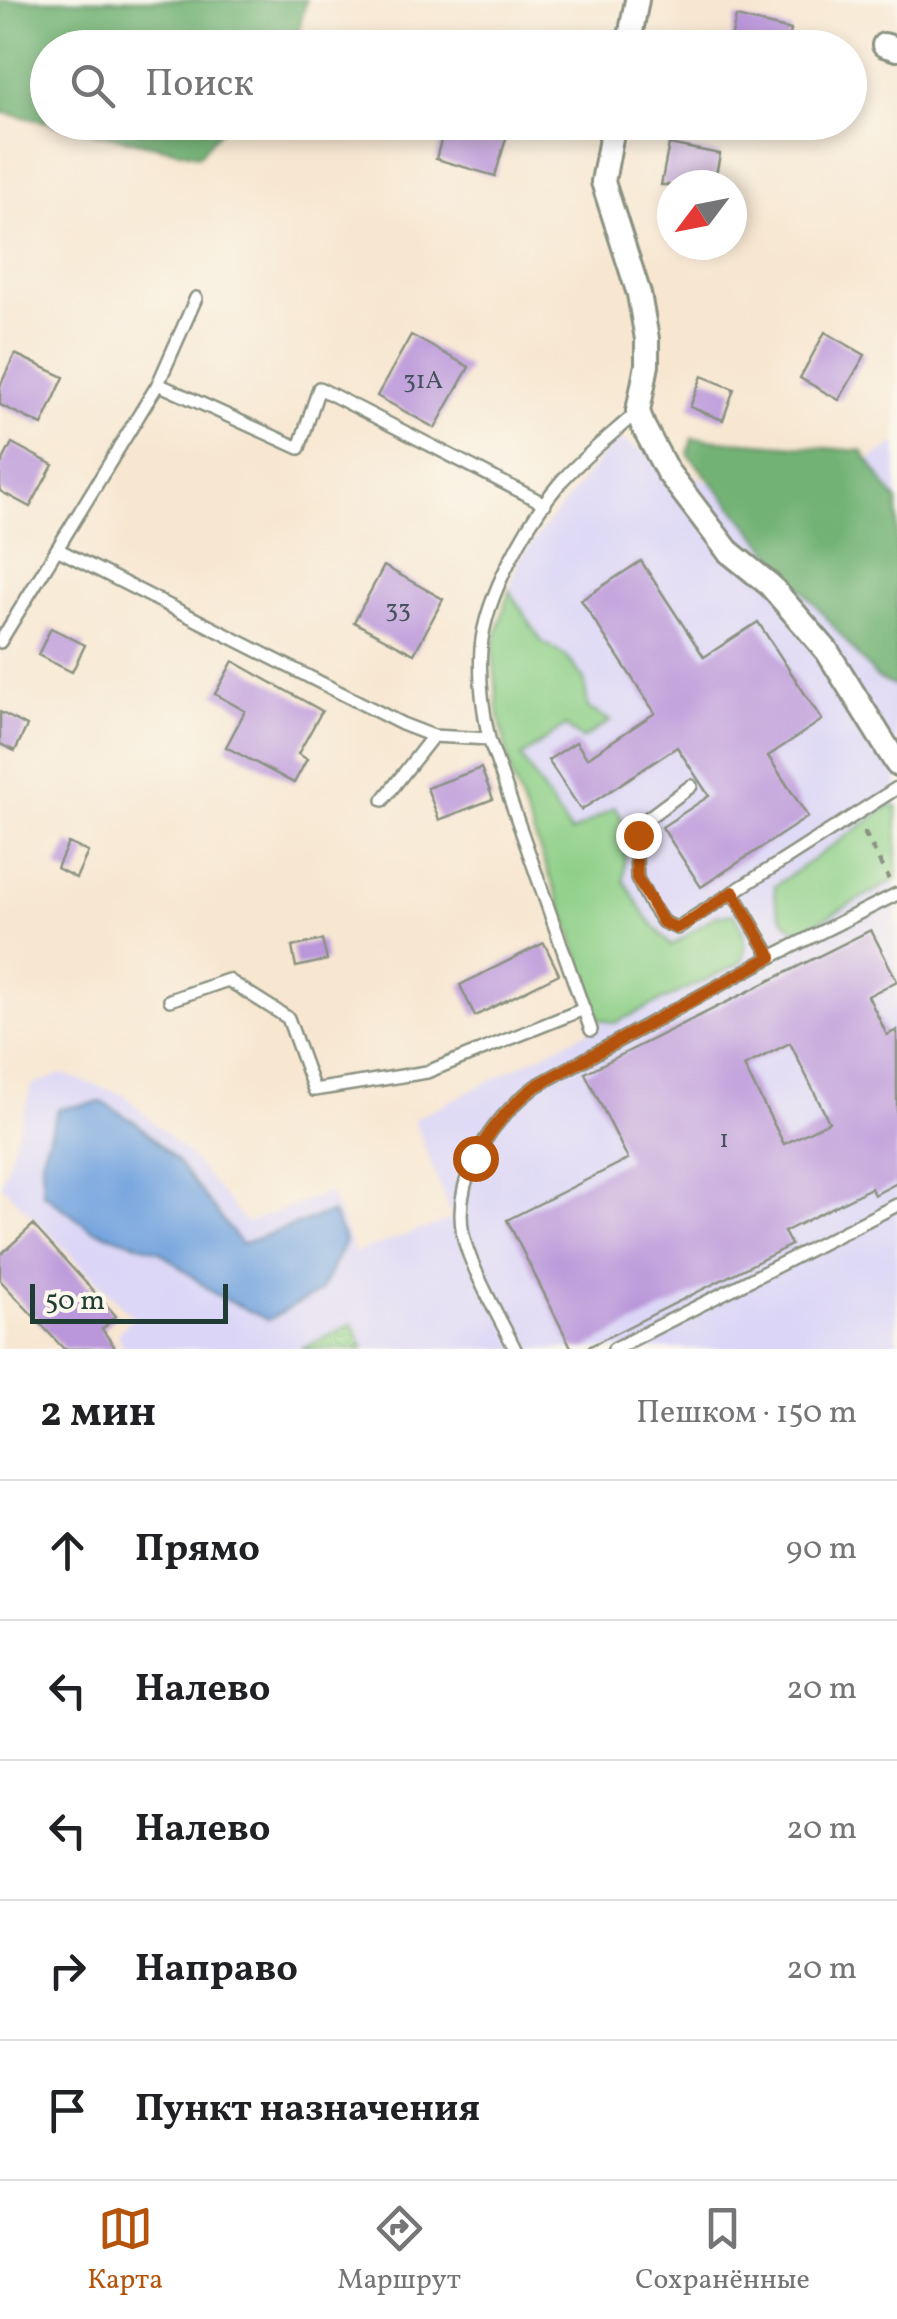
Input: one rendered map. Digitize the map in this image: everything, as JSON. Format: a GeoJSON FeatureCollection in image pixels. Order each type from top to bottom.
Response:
{"type":"FeatureCollection","features":[{"type":"Feature","properties":{"kind":"street"},"geometry":{"type":"LineString","coordinates":[[631,30],[637,0]]}},
{"type":"Feature","properties":{"kind":"street"},"geometry":{"type":"LineString","coordinates":[[611,140],[604,182],[639,294],[647,339],[646,381],[638,411],[656,451],[690,504],[728,551],[770,585],[827,651],[896,757]]}},
{"type":"Feature","properties":{"kind":"lane"},"geometry":{"type":"LineString","coordinates":[[0,642],[158,384],[196,298]]}},
{"type":"Feature","properties":{"kind":"lane"},"geometry":{"type":"LineString","coordinates":[[158,384],[299,448],[320,388],[545,504]]}},
{"type":"Feature","properties":{"kind":"lane"},"geometry":{"type":"LineString","coordinates":[[591,1030],[490,739],[481,646],[501,580],[545,504],[560,482],[638,411]]}},
{"type":"Feature","properties":{"kind":"lane"},"geometry":{"type":"LineString","coordinates":[[57,549],[402,724],[433,736],[490,739]]}},
{"type":"Feature","properties":{"kind":"lane"},"geometry":{"type":"LineString","coordinates":[[383,800],[433,736]]}},
{"type":"Feature","properties":{"kind":"lane"},"geometry":{"type":"LineString","coordinates":[[691,786],[648,818],[638,835],[637,878],[663,922],[676,928],[897,788]]}},
{"type":"Feature","properties":{"kind":"lane"},"geometry":{"type":"LineString","coordinates":[[733,892],[771,957]]}},
{"type":"Feature","properties":{"kind":"lane"},"geometry":{"type":"LineString","coordinates":[[515,1349],[468,1252],[461,1208],[468,1173],[483,1142],[506,1111],[536,1086],[771,957],[895,895]]}},
{"type":"Feature","properties":{"kind":"lane"},"geometry":{"type":"LineString","coordinates":[[170,1000],[228,980],[288,1018],[314,1090],[427,1072],[584,1009]]}},
{"type":"Feature","properties":{"kind":"lane"},"geometry":{"type":"LineString","coordinates":[[614,1349],[897,1205]]}},
{"type":"Feature","properties":{"kind":"path"},"geometry":{"type":"LineString","coordinates":[[855,814],[895,895]]}},
{"type":"Feature","properties":{"kind":"shaded area"},"geometry":{"type":"Polygon","coordinates":[[[617,438],[775,514],[897,443],[897,1345],[889,1349],[125,1349],[117,1334],[133,1317],[1,1185],[32,1085],[62,1074],[124,1095],[191,1157],[246,1223],[330,1192],[355,1253],[452,1219],[414,1119],[591,1030],[604,1019],[512,777],[498,711],[493,648],[518,560],[617,438]]]}},
{"type":"Feature","properties":{"kind":"green space"},"geometry":{"type":"Polygon","coordinates":[[[0,0],[306,0],[299,30],[30,30],[30,118],[0,112],[0,0]]]}},
{"type":"Feature","properties":{"kind":"green space"},"geometry":{"type":"Polygon","coordinates":[[[129,140],[212,140],[199,155],[129,140]]]}},
{"type":"Feature","properties":{"kind":"green space"},"geometry":{"type":"Polygon","coordinates":[[[692,438],[862,451],[897,502],[897,687],[877,678],[688,454],[692,438]]]}},
{"type":"Feature","properties":{"kind":"green space"},"geometry":{"type":"Polygon","coordinates":[[[509,590],[542,642],[565,655],[584,679],[588,708],[611,721],[582,739],[565,726],[521,757],[571,833],[615,807],[626,825],[624,881],[671,946],[716,915],[734,914],[744,938],[741,963],[615,1023],[598,1019],[570,929],[512,777],[498,711],[493,648],[509,590]]]}},
{"type":"Feature","properties":{"kind":"green space"},"geometry":{"type":"Polygon","coordinates":[[[891,805],[897,806],[897,879],[799,932],[793,928],[780,913],[775,886],[891,805]]]}},
{"type":"Feature","properties":{"kind":"green space"},"geometry":{"type":"Polygon","coordinates":[[[352,1324],[364,1349],[301,1349],[352,1324]]]}},
{"type":"Feature","properties":{"kind":"water"},"geometry":{"type":"Polygon","coordinates":[[[102,1102],[137,1123],[178,1162],[241,1244],[332,1212],[345,1241],[321,1291],[268,1320],[215,1294],[159,1251],[91,1229],[43,1193],[42,1157],[58,1109],[102,1102]]]}},
{"type":"Feature","properties":{"kind":"building"},"geometry":{"type":"Polygon","coordinates":[[[736,17],[791,30],[733,30],[736,17]]]}},
{"type":"Feature","properties":{"kind":"building"},"geometry":{"type":"Polygon","coordinates":[[[441,140],[506,140],[495,176],[436,159],[441,140]]]}},
{"type":"Feature","properties":{"kind":"building"},"geometry":{"type":"Polygon","coordinates":[[[669,144],[720,154],[717,170],[664,170],[669,144]]]}},
{"type":"Feature","properties":{"kind":"building"},"geometry":{"type":"Polygon","coordinates":[[[825,332],[865,355],[839,400],[800,378],[825,332]]]}},
{"type":"Feature","properties":{"kind":"building"},"geometry":{"type":"Polygon","coordinates":[[[411,335],[469,367],[435,428],[377,396],[411,335]]]}},
{"type":"Feature","properties":{"kind":"building"},"geometry":{"type":"Polygon","coordinates":[[[15,354],[64,377],[42,425],[0,405],[0,386],[15,354]]]}},
{"type":"Feature","properties":{"kind":"building"},"geometry":{"type":"Polygon","coordinates":[[[702,376],[734,389],[723,420],[690,407],[702,376]]]}},
{"type":"Feature","properties":{"kind":"building"},"geometry":{"type":"Polygon","coordinates":[[[12,443],[53,465],[30,507],[0,491],[0,466],[12,443]]]}},
{"type":"Feature","properties":{"kind":"building"},"geometry":{"type":"Polygon","coordinates":[[[641,561],[704,657],[758,622],[822,720],[768,756],[808,817],[701,887],[662,827],[709,796],[677,747],[581,810],[548,760],[576,742],[587,758],[655,713],[581,600],[641,561]]]}},
{"type":"Feature","properties":{"kind":"building"},"geometry":{"type":"Polygon","coordinates":[[[384,566],[443,599],[414,654],[354,622],[384,566]]]}},
{"type":"Feature","properties":{"kind":"building"},"geometry":{"type":"Polygon","coordinates":[[[51,628],[85,645],[72,672],[38,655],[51,628]]]}},
{"type":"Feature","properties":{"kind":"building"},"geometry":{"type":"Polygon","coordinates":[[[233,661],[322,711],[298,754],[307,759],[294,783],[226,747],[245,711],[215,694],[233,661]]]}},
{"type":"Feature","properties":{"kind":"building"},"geometry":{"type":"Polygon","coordinates":[[[0,712],[27,726],[15,751],[0,744],[0,712]]]}},
{"type":"Feature","properties":{"kind":"building"},"geometry":{"type":"Polygon","coordinates":[[[481,768],[493,799],[439,820],[427,788],[481,768]]]}},
{"type":"Feature","properties":{"kind":"building"},"geometry":{"type":"Polygon","coordinates":[[[68,843],[88,852],[76,878],[57,868],[68,843]]]}},
{"type":"Feature","properties":{"kind":"building"},"geometry":{"type":"Polygon","coordinates":[[[871,930],[897,981],[868,996],[887,1035],[897,1030],[897,1183],[874,1195],[871,1188],[784,1232],[791,1245],[584,1349],[572,1349],[507,1220],[628,1159],[585,1073],[871,930]],[[790,1043],[744,1066],[784,1144],[829,1122],[790,1043]]]}},
{"type":"Feature","properties":{"kind":"building"},"geometry":{"type":"Polygon","coordinates":[[[322,940],[327,960],[296,967],[292,947],[322,940]]]}},
{"type":"Feature","properties":{"kind":"building"},"geometry":{"type":"Polygon","coordinates":[[[544,943],[559,974],[475,1016],[460,985],[544,943]]]}},
{"type":"Feature","properties":{"kind":"building"},"geometry":{"type":"Polygon","coordinates":[[[33,1225],[116,1316],[102,1329],[116,1349],[64,1349],[0,1280],[0,1255],[33,1225]]]}},
{"type":"Feature","properties":{"kind":"route"},"geometry":{"type":"LineString","coordinates":[[475,1158],[506,1111],[536,1086],[771,957],[733,892],[676,928],[663,922],[637,878],[638,835]]}}]}
